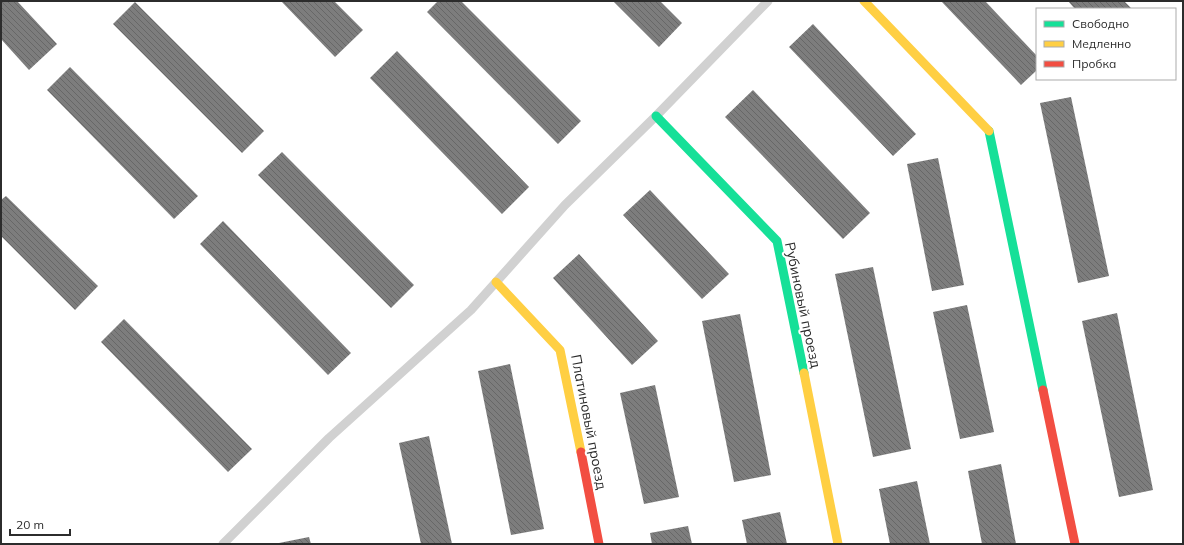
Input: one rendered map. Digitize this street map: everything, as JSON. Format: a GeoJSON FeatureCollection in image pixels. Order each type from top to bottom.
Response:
{"type":"FeatureCollection","features":[{"type":"Feature","properties":{"kind":"street"},"geometry":{"type":"LineString","coordinates":[[864,1],[989,130],[1075,544]]}},
{"type":"Feature","properties":{"kind":"street","name":"Рубиновый проезд"},"geometry":{"type":"LineString","coordinates":[[656,116],[777,241],[838,544]]}},
{"type":"Feature","properties":{"kind":"street","name":"Платиновый проезд"},"geometry":{"type":"LineString","coordinates":[[496,282],[560,350],[599,544]]}},
{"type":"Feature","properties":{"kind":"lane"},"geometry":{"type":"LineString","coordinates":[[223,544],[327,440],[471,310],[565,206],[656,116],[768,1]]}},
{"type":"Feature","properties":{"kind":"building"},"geometry":{"type":"Polygon","coordinates":[[[1,1],[17,1],[57,44],[29,70],[1,39],[1,1]]]}},
{"type":"Feature","properties":{"kind":"building"},"geometry":{"type":"Polygon","coordinates":[[[281,1],[334,1],[363,30],[335,57],[281,1]]]}},
{"type":"Feature","properties":{"kind":"building"},"geometry":{"type":"Polygon","coordinates":[[[438,1],[461,1],[581,121],[558,144],[427,12],[438,1]]]}},
{"type":"Feature","properties":{"kind":"building"},"geometry":{"type":"Polygon","coordinates":[[[613,1],[660,1],[682,23],[659,47],[613,1]]]}},
{"type":"Feature","properties":{"kind":"building"},"geometry":{"type":"Polygon","coordinates":[[[941,1],[985,1],[1036,55],[1036,71],[1021,85],[941,1]]]}},
{"type":"Feature","properties":{"kind":"building"},"geometry":{"type":"Polygon","coordinates":[[[1068,1],[1124,1],[1131,8],[1074,8],[1068,1]]]}},
{"type":"Feature","properties":{"kind":"building"},"geometry":{"type":"Polygon","coordinates":[[[135,2],[264,131],[242,153],[113,24],[135,2]]]}},
{"type":"Feature","properties":{"kind":"building"},"geometry":{"type":"Polygon","coordinates":[[[813,24],[916,134],[893,156],[789,47],[813,24]]]}},
{"type":"Feature","properties":{"kind":"building"},"geometry":{"type":"Polygon","coordinates":[[[397,51],[529,187],[502,214],[370,78],[397,51]]]}},
{"type":"Feature","properties":{"kind":"building"},"geometry":{"type":"Polygon","coordinates":[[[70,67],[198,196],[174,219],[47,90],[70,67]]]}},
{"type":"Feature","properties":{"kind":"building"},"geometry":{"type":"Polygon","coordinates":[[[753,90],[870,213],[843,239],[725,117],[753,90]]]}},
{"type":"Feature","properties":{"kind":"building"},"geometry":{"type":"Polygon","coordinates":[[[1071,97],[1109,276],[1078,283],[1040,103],[1071,97]]]}},
{"type":"Feature","properties":{"kind":"building"},"geometry":{"type":"Polygon","coordinates":[[[282,152],[414,285],[391,308],[258,175],[282,152]]]}},
{"type":"Feature","properties":{"kind":"building"},"geometry":{"type":"Polygon","coordinates":[[[938,158],[964,285],[932,291],[907,164],[938,158]]]}},
{"type":"Feature","properties":{"kind":"building"},"geometry":{"type":"Polygon","coordinates":[[[650,190],[729,274],[702,299],[623,215],[650,190]]]}},
{"type":"Feature","properties":{"kind":"building"},"geometry":{"type":"Polygon","coordinates":[[[6,196],[98,286],[75,310],[1,236],[1,200],[6,196]]]}},
{"type":"Feature","properties":{"kind":"building"},"geometry":{"type":"Polygon","coordinates":[[[223,221],[351,353],[328,375],[200,244],[223,221]]]}},
{"type":"Feature","properties":{"kind":"building"},"geometry":{"type":"Polygon","coordinates":[[[579,254],[658,341],[632,365],[553,278],[579,254]]]}},
{"type":"Feature","properties":{"kind":"building"},"geometry":{"type":"Polygon","coordinates":[[[873,267],[911,449],[873,457],[835,274],[873,267]]]}},
{"type":"Feature","properties":{"kind":"building"},"geometry":{"type":"Polygon","coordinates":[[[967,305],[994,432],[960,439],[933,312],[967,305]]]}},
{"type":"Feature","properties":{"kind":"building"},"geometry":{"type":"Polygon","coordinates":[[[1117,313],[1153,490],[1119,497],[1082,321],[1117,313]]]}},
{"type":"Feature","properties":{"kind":"building"},"geometry":{"type":"Polygon","coordinates":[[[740,314],[771,475],[734,482],[702,321],[740,314]]]}},
{"type":"Feature","properties":{"kind":"building"},"geometry":{"type":"Polygon","coordinates":[[[124,319],[252,449],[228,472],[101,342],[124,319]]]}},
{"type":"Feature","properties":{"kind":"building"},"geometry":{"type":"Polygon","coordinates":[[[510,364],[544,529],[511,535],[478,371],[510,364]]]}},
{"type":"Feature","properties":{"kind":"building"},"geometry":{"type":"Polygon","coordinates":[[[655,385],[679,497],[644,504],[620,393],[655,385]]]}},
{"type":"Feature","properties":{"kind":"building"},"geometry":{"type":"Polygon","coordinates":[[[429,436],[452,544],[421,544],[399,443],[429,436]]]}},
{"type":"Feature","properties":{"kind":"building"},"geometry":{"type":"Polygon","coordinates":[[[1001,464],[1016,544],[982,544],[968,471],[1001,464]]]}},
{"type":"Feature","properties":{"kind":"building"},"geometry":{"type":"Polygon","coordinates":[[[917,481],[930,544],[890,544],[879,489],[917,481]]]}},
{"type":"Feature","properties":{"kind":"building"},"geometry":{"type":"Polygon","coordinates":[[[780,512],[787,544],[747,544],[742,520],[780,512]]]}},
{"type":"Feature","properties":{"kind":"building"},"geometry":{"type":"Polygon","coordinates":[[[688,526],[692,544],[652,544],[650,533],[688,526]]]}},
{"type":"Feature","properties":{"kind":"building"},"geometry":{"type":"Polygon","coordinates":[[[309,537],[311,544],[279,544],[279,543],[309,537]]]}},
{"type":"Feature","properties":{"kind":"traffic: fast"},"geometry":{"type":"LineString","coordinates":[[656,116],[777,241],[804,373]]}},
{"type":"Feature","properties":{"kind":"traffic: fast"},"geometry":{"type":"LineString","coordinates":[[989,131],[1043,390]]}},
{"type":"Feature","properties":{"kind":"traffic: slow"},"geometry":{"type":"LineString","coordinates":[[864,1],[989,131]]}},
{"type":"Feature","properties":{"kind":"traffic: slow"},"geometry":{"type":"LineString","coordinates":[[496,282],[560,350],[581,452]]}},
{"type":"Feature","properties":{"kind":"traffic: slow"},"geometry":{"type":"LineString","coordinates":[[804,373],[838,544]]}},
{"type":"Feature","properties":{"kind":"traffic: jam"},"geometry":{"type":"LineString","coordinates":[[1043,390],[1075,544]]}},
{"type":"Feature","properties":{"kind":"traffic: jam"},"geometry":{"type":"LineString","coordinates":[[581,452],[599,544]]}}]}
